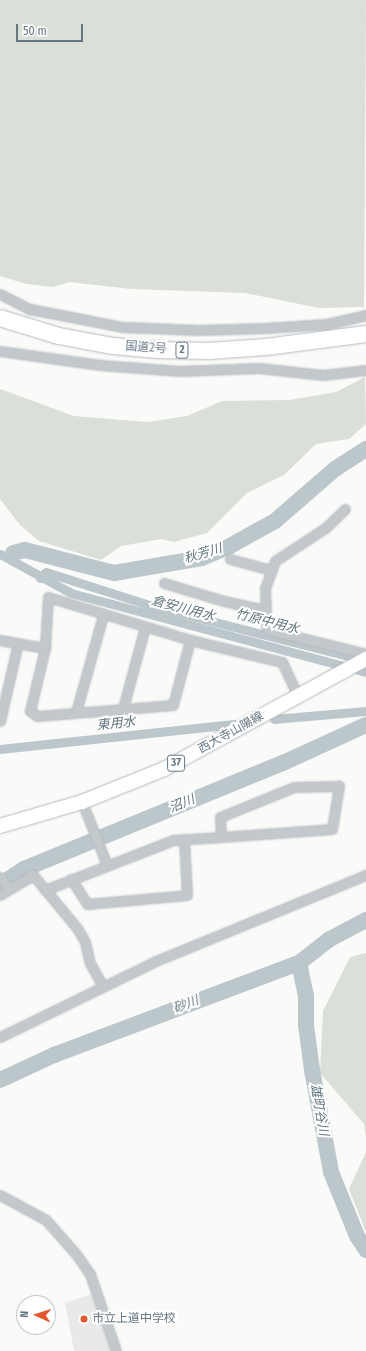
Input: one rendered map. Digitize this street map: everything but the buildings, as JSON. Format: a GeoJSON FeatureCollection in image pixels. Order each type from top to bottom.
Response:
{"type":"FeatureCollection","features":[{"type":"Feature","properties":{"kind":"highway","name":"国道2号"},"geometry":{"type":"LineString","coordinates":[[0,318],[59,336],[113,346],[158,350],[266,347],[366,334]]}},
{"type":"Feature","properties":{"kind":"main road","name":"西大寺山陽線"},"geometry":{"type":"LineString","coordinates":[[0,826],[82,802],[164,769],[340,673],[364,658]]}},
{"type":"Feature","properties":{"kind":"street"},"geometry":{"type":"LineString","coordinates":[[0,294],[30,309],[123,327],[200,330],[265,328],[327,324],[366,315]]}},
{"type":"Feature","properties":{"kind":"street"},"geometry":{"type":"LineString","coordinates":[[0,351],[100,365],[180,371],[259,368],[323,375],[366,370]]}},
{"type":"Feature","properties":{"kind":"street"},"geometry":{"type":"LineString","coordinates":[[346,509],[324,528],[275,561],[265,588],[266,626],[270,630],[364,658]]}},
{"type":"Feature","properties":{"kind":"street"},"geometry":{"type":"LineString","coordinates":[[230,559],[271,570]]}},
{"type":"Feature","properties":{"kind":"street"},"geometry":{"type":"LineString","coordinates":[[164,583],[224,601],[265,610]]}},
{"type":"Feature","properties":{"kind":"street"},"geometry":{"type":"LineString","coordinates":[[190,640],[173,704],[37,716],[30,711],[45,648],[48,597],[102,615],[190,640],[282,662],[298,696]]}},
{"type":"Feature","properties":{"kind":"street"},"geometry":{"type":"LineString","coordinates":[[76,712],[102,615]]}},
{"type":"Feature","properties":{"kind":"street"},"geometry":{"type":"LineString","coordinates":[[123,708],[145,627]]}},
{"type":"Feature","properties":{"kind":"street"},"geometry":{"type":"LineString","coordinates":[[0,640],[45,648]]}},
{"type":"Feature","properties":{"kind":"street"},"geometry":{"type":"LineString","coordinates":[[0,721],[18,643]]}},
{"type":"Feature","properties":{"kind":"street"},"geometry":{"type":"LineString","coordinates":[[45,890],[173,840],[222,837],[332,829],[339,786],[294,787],[220,817],[222,837]]}},
{"type":"Feature","properties":{"kind":"street"},"geometry":{"type":"LineString","coordinates":[[82,802],[108,865]]}},
{"type":"Feature","properties":{"kind":"street"},"geometry":{"type":"LineString","coordinates":[[71,879],[87,904],[187,895],[184,839]]}},
{"type":"Feature","properties":{"kind":"street"},"geometry":{"type":"LineString","coordinates":[[0,895],[33,875],[85,942],[90,963],[103,986]]}},
{"type":"Feature","properties":{"kind":"street"},"geometry":{"type":"LineString","coordinates":[[0,1037],[156,961],[366,876]]}},
{"type":"Feature","properties":{"kind":"street"},"geometry":{"type":"LineString","coordinates":[[0,877],[9,889]]}},
{"type":"Feature","properties":{"kind":"street"},"geometry":{"type":"LineString","coordinates":[[0,1196],[46,1220],[76,1254],[90,1274],[116,1351]]}},
{"type":"Feature","properties":{"kind":"shaded area"},"geometry":{"type":"Polygon","coordinates":[[[0,0],[366,0],[364,307],[319,308],[245,293],[131,289],[69,282],[53,287],[26,284],[0,276],[0,0]]]}},
{"type":"Feature","properties":{"kind":"shaded area"},"geometry":{"type":"Polygon","coordinates":[[[365,377],[366,424],[349,439],[316,444],[284,475],[247,493],[207,533],[174,542],[161,539],[121,546],[101,560],[39,541],[20,525],[0,499],[0,389],[74,416],[147,422],[187,416],[222,401],[289,400],[336,392],[365,377]]]}},
{"type":"Feature","properties":{"kind":"shaded area"},"geometry":{"type":"Polygon","coordinates":[[[366,953],[366,1138],[364,1124],[320,1073],[323,1011],[350,957],[366,953]]]}},
{"type":"Feature","properties":{"kind":"shaded area"},"geometry":{"type":"Polygon","coordinates":[[[366,1152],[366,1232],[349,1189],[366,1152]]]}},
{"type":"Feature","properties":{"kind":"shaded area","name":"市立上道中学校"},"geometry":{"type":"Polygon","coordinates":[[[91,1294],[111,1351],[74,1351],[65,1303],[91,1294]]]}},
{"type":"Feature","properties":{"kind":"waterway","name":"秋芳川"},"geometry":{"type":"LineString","coordinates":[[13,553],[25,550],[114,573],[202,558],[230,546],[275,521],[335,469],[366,449]]}},
{"type":"Feature","properties":{"kind":"waterway","name":"倉安川用水"},"geometry":{"type":"LineString","coordinates":[[0,554],[71,593],[366,672]]}},
{"type":"Feature","properties":{"kind":"waterway","name":"竹原中用水"},"geometry":{"type":"LineString","coordinates":[[40,578],[46,572],[156,607],[352,657]]}},
{"type":"Feature","properties":{"kind":"waterway","name":"東用水"},"geometry":{"type":"LineString","coordinates":[[274,719],[366,711]]}},
{"type":"Feature","properties":{"kind":"waterway","name":"東用水"},"geometry":{"type":"LineString","coordinates":[[0,749],[234,724]]}},
{"type":"Feature","properties":{"kind":"waterway","name":"沼川"},"geometry":{"type":"LineString","coordinates":[[0,885],[24,869],[285,762],[366,725]]}},
{"type":"Feature","properties":{"kind":"waterway","name":"砂川"},"geometry":{"type":"LineString","coordinates":[[0,1080],[54,1055],[299,963],[330,939],[366,920]]}},
{"type":"Feature","properties":{"kind":"waterway","name":"雄町谷川"},"geometry":{"type":"LineString","coordinates":[[299,963],[306,996],[306,1025],[312,1070],[331,1172],[357,1236],[366,1250]]}},
{"type":"Feature","properties":{"kind":"place","name":"市立上道中学校"},"geometry":{"type":"Point","coordinates":[84,1319]}}]}
